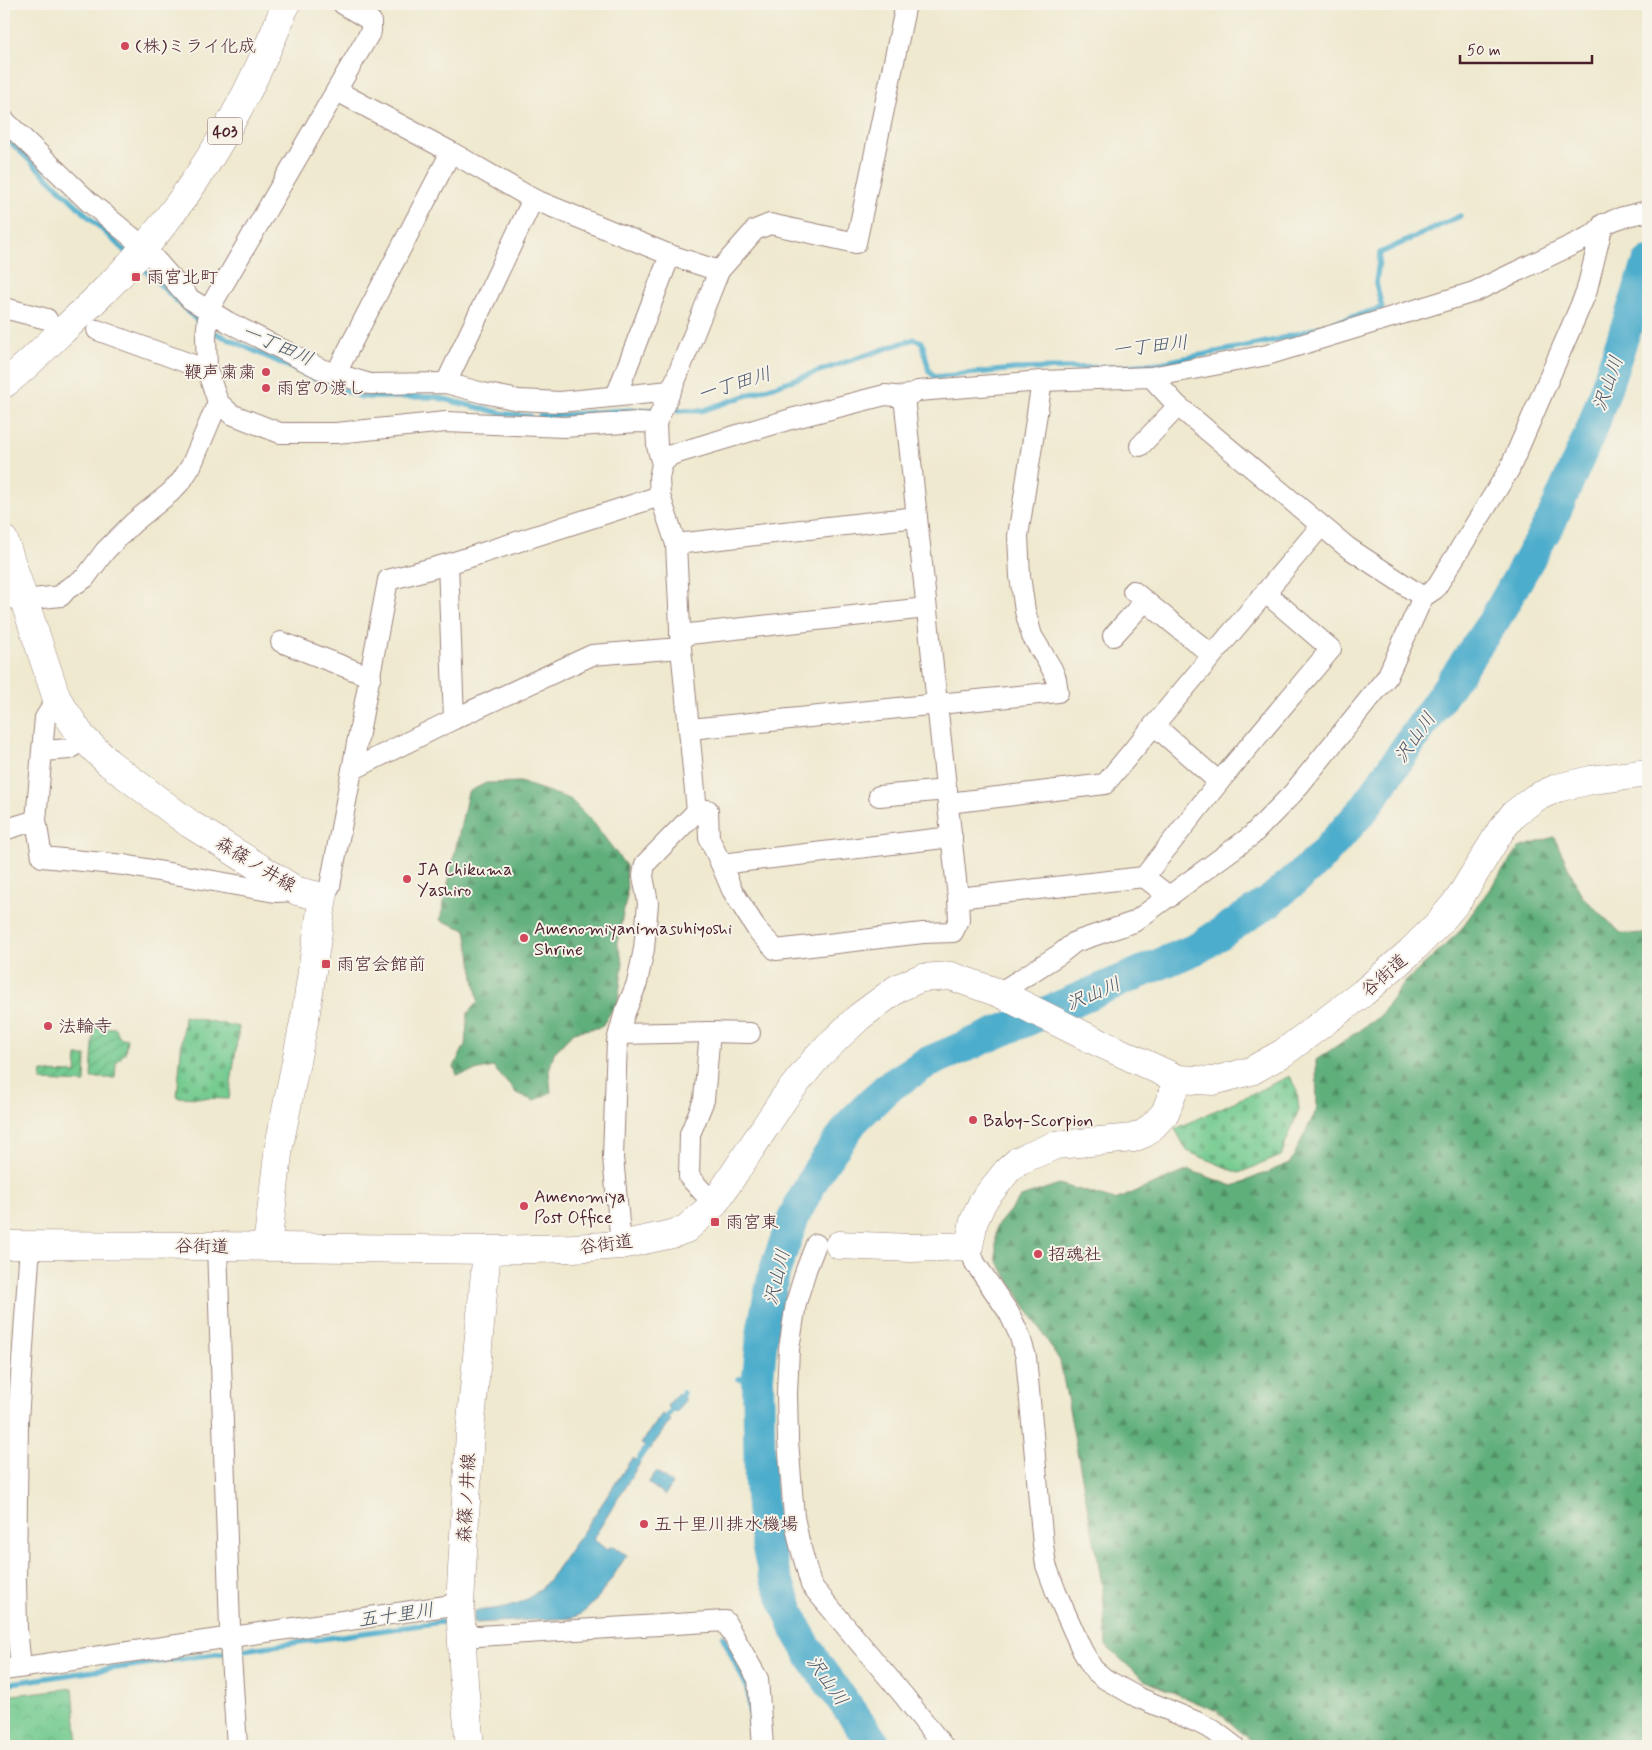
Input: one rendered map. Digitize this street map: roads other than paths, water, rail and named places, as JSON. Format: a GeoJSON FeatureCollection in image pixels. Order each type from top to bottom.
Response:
{"type":"FeatureCollection","features":[{"type":"Feature","properties":{"kind":"main road","name":"403"},"geometry":{"type":"LineString","coordinates":[[4,384],[73,322],[137,256],[183,198],[232,120],[254,80],[286,4]]}},
{"type":"Feature","properties":{"kind":"main road","name":"森篠ノ井線"},"geometry":{"type":"LineString","coordinates":[[4,540],[14,598],[57,699],[82,737],[109,763],[190,824],[296,891],[323,897]]}},
{"type":"Feature","properties":{"kind":"main road","name":"谷街道"},"geometry":{"type":"LineString","coordinates":[[17,1245],[487,1250],[621,1245],[672,1234],[686,1229],[714,1204],[785,1097],[819,1055],[859,1017],[898,988],[921,978],[951,976],[1005,996],[1178,1079],[1214,1080],[1251,1071],[1283,1053],[1363,993],[1410,952],[1439,923],[1459,899],[1501,830],[1514,814],[1535,798],[1556,788],[1591,780],[1648,773]]}},
{"type":"Feature","properties":{"kind":"main road"},"geometry":{"type":"LineString","coordinates":[[267,1247],[279,1146],[306,1012],[323,897]]}},
{"type":"Feature","properties":{"kind":"main road"},"geometry":{"type":"LineString","coordinates":[[827,1245],[911,1248],[969,1246],[974,1221],[983,1202],[1007,1171],[1018,1161],[1056,1145],[1133,1138],[1145,1133],[1165,1113],[1178,1079]]}},
{"type":"Feature","properties":{"kind":"main road","name":"森篠ノ井線"},"geometry":{"type":"LineString","coordinates":[[470,1746],[460,1619],[470,1432],[487,1250]]}},
{"type":"Feature","properties":{"kind":"street"},"geometry":{"type":"LineString","coordinates":[[343,4],[370,21],[372,31],[208,322],[207,370],[218,402],[231,414],[280,433],[336,433],[446,422],[564,427],[638,422],[662,408]]}},
{"type":"Feature","properties":{"kind":"street"},"geometry":{"type":"LineString","coordinates":[[697,811],[680,642],[676,544],[660,496],[659,478],[662,464],[657,446],[662,408],[676,379],[719,270],[755,230],[770,224],[856,243],[906,4]]}},
{"type":"Feature","properties":{"kind":"street"},"geometry":{"type":"LineString","coordinates":[[337,91],[451,152],[532,199],[670,256],[719,270]]}},
{"type":"Feature","properties":{"kind":"street"},"geometry":{"type":"LineString","coordinates":[[4,120],[88,201],[137,256],[190,299],[208,322]]}},
{"type":"Feature","properties":{"kind":"street"},"geometry":{"type":"LineString","coordinates":[[336,373],[451,152]]}},
{"type":"Feature","properties":{"kind":"street"},"geometry":{"type":"LineString","coordinates":[[446,383],[532,199]]}},
{"type":"Feature","properties":{"kind":"street"},"geometry":{"type":"LineString","coordinates":[[662,464],[672,455],[791,419],[885,395],[904,397],[918,390],[1042,380],[1151,377],[1267,355],[1474,292],[1593,235],[1603,224],[1622,217],[1648,212]]}},
{"type":"Feature","properties":{"kind":"street"},"geometry":{"type":"LineString","coordinates":[[1005,996],[1075,942],[1134,922],[1251,836],[1293,793],[1387,677],[1423,597],[1435,589],[1509,470],[1586,293],[1603,224]]}},
{"type":"Feature","properties":{"kind":"street"},"geometry":{"type":"LineString","coordinates":[[616,396],[670,256]]}},
{"type":"Feature","properties":{"kind":"street"},"geometry":{"type":"LineString","coordinates":[[4,308],[47,319]]}},
{"type":"Feature","properties":{"kind":"street"},"geometry":{"type":"LineString","coordinates":[[208,322],[228,322],[321,369],[370,384],[446,383],[520,400],[560,402],[616,396],[662,408]]}},
{"type":"Feature","properties":{"kind":"street"},"geometry":{"type":"LineString","coordinates":[[97,330],[207,370]]}},
{"type":"Feature","properties":{"kind":"street"},"geometry":{"type":"LineString","coordinates":[[1151,377],[1178,406],[1321,526],[1347,547],[1423,597]]}},
{"type":"Feature","properties":{"kind":"street"},"geometry":{"type":"LineString","coordinates":[[690,729],[1058,692],[1052,669],[1032,636],[1025,611],[1020,576],[1018,536],[1042,380]]}},
{"type":"Feature","properties":{"kind":"street"},"geometry":{"type":"LineString","coordinates":[[621,1245],[613,1157],[617,1041],[624,1014],[636,983],[644,949],[648,903],[643,876],[645,864],[697,811],[708,810],[709,838],[732,890],[758,931],[776,950],[923,933],[953,932],[959,920],[952,837],[904,397]]}},
{"type":"Feature","properties":{"kind":"street"},"geometry":{"type":"LineString","coordinates":[[14,598],[61,596],[67,589],[80,582],[112,544],[133,523],[171,492],[182,480],[191,466],[218,402]]}},
{"type":"Feature","properties":{"kind":"street"},"geometry":{"type":"LineString","coordinates":[[1140,446],[1178,406]]}},
{"type":"Feature","properties":{"kind":"street"},"geometry":{"type":"LineString","coordinates":[[323,897],[330,886],[388,580],[448,564],[660,496]]}},
{"type":"Feature","properties":{"kind":"street"},"geometry":{"type":"LineString","coordinates":[[676,544],[916,517]]}},
{"type":"Feature","properties":{"kind":"street"},"geometry":{"type":"LineString","coordinates":[[879,796],[947,796],[1105,784],[1321,526]]}},
{"type":"Feature","properties":{"kind":"street"},"geometry":{"type":"LineString","coordinates":[[448,564],[454,719]]}},
{"type":"Feature","properties":{"kind":"street"},"geometry":{"type":"LineString","coordinates":[[1144,877],[1219,782],[1332,650],[1266,593]]}},
{"type":"Feature","properties":{"kind":"street"},"geometry":{"type":"LineString","coordinates":[[1113,636],[1139,596],[1212,655]]}},
{"type":"Feature","properties":{"kind":"street"},"geometry":{"type":"LineString","coordinates":[[352,770],[454,719],[592,655],[926,608]]}},
{"type":"Feature","properties":{"kind":"street"},"geometry":{"type":"LineString","coordinates":[[281,642],[370,677]]}},
{"type":"Feature","properties":{"kind":"street"},"geometry":{"type":"LineString","coordinates":[[57,699],[45,718],[36,820],[42,857],[124,865],[275,892],[296,891]]}},
{"type":"Feature","properties":{"kind":"street"},"geometry":{"type":"LineString","coordinates":[[1154,725],[1219,782]]}},
{"type":"Feature","properties":{"kind":"street"},"geometry":{"type":"LineString","coordinates":[[42,751],[70,749],[82,737]]}},
{"type":"Feature","properties":{"kind":"street"},"geometry":{"type":"LineString","coordinates":[[4,830],[36,820]]}},
{"type":"Feature","properties":{"kind":"street"},"geometry":{"type":"LineString","coordinates":[[721,864],[952,837]]}},
{"type":"Feature","properties":{"kind":"street"},"geometry":{"type":"LineString","coordinates":[[958,898],[1144,877],[1170,896]]}},
{"type":"Feature","properties":{"kind":"street"},"geometry":{"type":"LineString","coordinates":[[710,1032],[704,1100],[690,1134],[689,1177],[714,1204]]}},
{"type":"Feature","properties":{"kind":"street"},"geometry":{"type":"LineString","coordinates":[[619,1034],[750,1033]]}},
{"type":"Feature","properties":{"kind":"street"},"geometry":{"type":"LineString","coordinates":[[17,1245],[17,1628],[12,1668],[460,1619],[725,1621],[758,1679],[763,1746]]}},
{"type":"Feature","properties":{"kind":"street"},"geometry":{"type":"LineString","coordinates":[[827,1245],[806,1270],[796,1304],[789,1349],[787,1393],[788,1440],[794,1517],[799,1541],[811,1585],[904,1696],[943,1746]]}},
{"type":"Feature","properties":{"kind":"street"},"geometry":{"type":"LineString","coordinates":[[217,1246],[230,1645],[237,1746]]}},
{"type":"Feature","properties":{"kind":"street"},"geometry":{"type":"LineString","coordinates":[[969,1246],[975,1263],[1009,1313],[1019,1334],[1026,1357],[1046,1565],[1082,1650],[1093,1668],[1105,1679],[1137,1698],[1214,1730],[1234,1746]]}},
{"type":"Feature","properties":{"kind":"water"},"geometry":{"type":"Polygon","coordinates":[[[678,1393],[686,1399],[676,1413],[667,1406],[678,1393]]]}},
{"type":"Feature","properties":{"kind":"water"},"geometry":{"type":"Polygon","coordinates":[[[662,1414],[671,1420],[650,1449],[641,1444],[662,1414]]]}},
{"type":"Feature","properties":{"kind":"water"},"geometry":{"type":"Polygon","coordinates":[[[632,1458],[640,1463],[593,1539],[607,1550],[611,1546],[627,1555],[595,1601],[579,1615],[571,1618],[474,1623],[474,1611],[519,1603],[533,1595],[543,1586],[584,1530],[632,1458]]]}},
{"type":"Feature","properties":{"kind":"water"},"geometry":{"type":"Polygon","coordinates":[[[656,1472],[672,1484],[665,1495],[648,1483],[656,1472]]]}},
{"type":"Feature","properties":{"kind":"waterway","name":"一丁田川"},"geometry":{"type":"LineString","coordinates":[[4,136],[129,255]]}},
{"type":"Feature","properties":{"kind":"waterway","name":"一丁田川"},"geometry":{"type":"LineString","coordinates":[[667,410],[701,411],[914,339],[922,342],[929,371],[935,377],[1015,369],[1120,367],[1161,363],[1277,340],[1382,308],[1376,283],[1380,253],[1460,216]]}},
{"type":"Feature","properties":{"kind":"waterway","name":"沢山川"},"geometry":{"type":"LineString","coordinates":[[876,1746],[818,1667],[796,1629],[773,1571],[764,1530],[760,1483],[758,1377],[763,1327],[774,1273],[795,1214],[819,1169],[853,1121],[887,1088],[926,1063],[1198,948],[1270,901],[1316,862],[1364,809],[1495,619],[1552,519],[1593,426],[1648,263]]}},
{"type":"Feature","properties":{"kind":"waterway","name":"一丁田川"},"geometry":{"type":"LineString","coordinates":[[140,265],[203,326]]}},
{"type":"Feature","properties":{"kind":"waterway","name":"一丁田川"},"geometry":{"type":"LineString","coordinates":[[211,331],[316,379],[361,397],[435,397],[505,414],[530,416]]}},
{"type":"Feature","properties":{"kind":"waterway","name":"一丁田川"},"geometry":{"type":"LineString","coordinates":[[540,416],[628,410],[658,410]]}},
{"type":"Feature","properties":{"kind":"waterway","name":"五十里川"},"geometry":{"type":"LineString","coordinates":[[739,1379],[758,1377]]}},
{"type":"Feature","properties":{"kind":"waterway","name":"五十里川"},"geometry":{"type":"LineString","coordinates":[[663,1423],[683,1393]]}},
{"type":"Feature","properties":{"kind":"waterway","name":"五十里川"},"geometry":{"type":"LineString","coordinates":[[634,1466],[651,1441]]}},
{"type":"Feature","properties":{"kind":"waterway","name":"五十里川"},"geometry":{"type":"LineString","coordinates":[[4,1684],[455,1620]]}},
{"type":"Feature","properties":{"kind":"waterway"},"geometry":{"type":"LineString","coordinates":[[723,1637],[748,1689],[752,1746]]}},
{"type":"Feature","properties":{"kind":"place","name":"(株)ミライ化成"},"geometry":{"type":"Point","coordinates":[125,46]}},
{"type":"Feature","properties":{"kind":"place","name":"雨宮北町"},"geometry":{"type":"Point","coordinates":[136,277]}},
{"type":"Feature","properties":{"kind":"place","name":"鞭声粛粛"},"geometry":{"type":"Point","coordinates":[266,372]}},
{"type":"Feature","properties":{"kind":"place","name":"雨宮の渡し"},"geometry":{"type":"Point","coordinates":[266,388]}},
{"type":"Feature","properties":{"kind":"place","name":"JA Chikuma Yashiro"},"geometry":{"type":"Point","coordinates":[407,879]}},
{"type":"Feature","properties":{"kind":"place","name":"Amenomiyanimasuhiyoshi Shrine"},"geometry":{"type":"Point","coordinates":[524,938]}},
{"type":"Feature","properties":{"kind":"place","name":"雨宮会館前"},"geometry":{"type":"Point","coordinates":[326,964]}},
{"type":"Feature","properties":{"kind":"place","name":"法輪寺"},"geometry":{"type":"Point","coordinates":[48,1026]}},
{"type":"Feature","properties":{"kind":"place","name":"Baby-Scorpion"},"geometry":{"type":"Point","coordinates":[973,1120]}},
{"type":"Feature","properties":{"kind":"place","name":"Amenomiya Post Office"},"geometry":{"type":"Point","coordinates":[524,1206]}},
{"type":"Feature","properties":{"kind":"place","name":"雨宮東"},"geometry":{"type":"Point","coordinates":[715,1222]}},
{"type":"Feature","properties":{"kind":"place","name":"招魂社"},"geometry":{"type":"Point","coordinates":[1038,1254]}},
{"type":"Feature","properties":{"kind":"place","name":"五十里川排水機場"},"geometry":{"type":"Point","coordinates":[644,1524]}}]}
